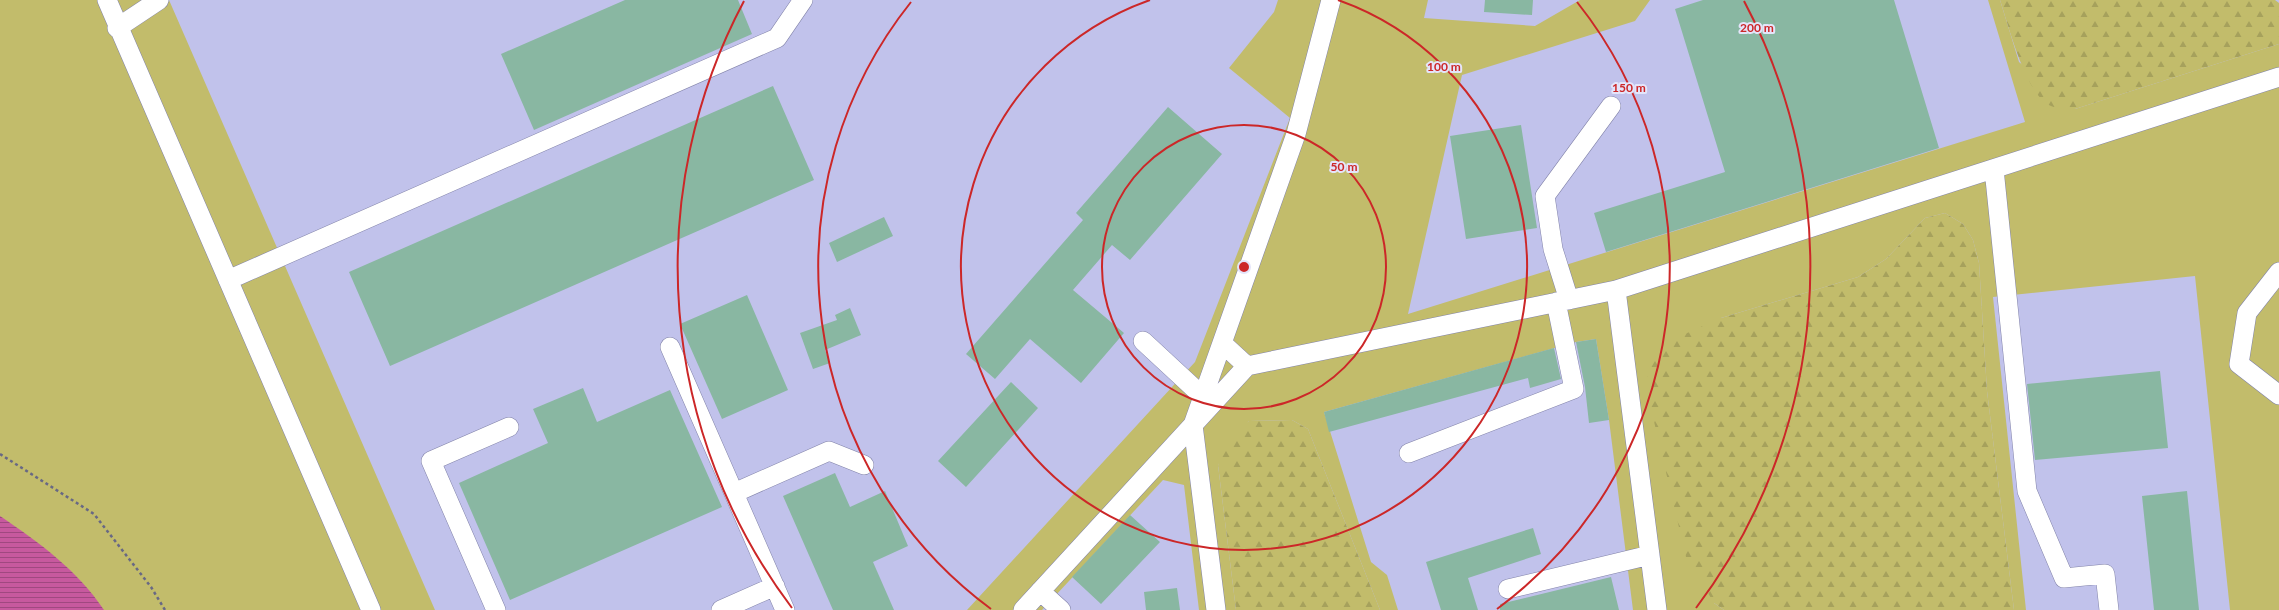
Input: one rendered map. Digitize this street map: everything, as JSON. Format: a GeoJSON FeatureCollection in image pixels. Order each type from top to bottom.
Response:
{"type":"FeatureCollection","features":[{"type":"Feature","properties":{"kind":"street"},"geometry":{"type":"LineString","coordinates":[[107,0],[117,28],[371,610]]}},
{"type":"Feature","properties":{"kind":"street"},"geometry":{"type":"LineString","coordinates":[[117,28],[159,0]]}},
{"type":"Feature","properties":{"kind":"street"},"geometry":{"type":"LineString","coordinates":[[228,280],[777,38],[803,0]]}},
{"type":"Feature","properties":{"kind":"street"},"geometry":{"type":"LineString","coordinates":[[1023,610],[1193,425],[1207,400],[1222,343],[1296,134],[1331,0]]}},
{"type":"Feature","properties":{"kind":"street"},"geometry":{"type":"LineString","coordinates":[[1207,400],[1247,366],[1616,290],[2279,77]]}},
{"type":"Feature","properties":{"kind":"street"},"geometry":{"type":"LineString","coordinates":[[1409,453],[1574,389],[1563,301],[1545,196],[1611,106]]}},
{"type":"Feature","properties":{"kind":"street"},"geometry":{"type":"LineString","coordinates":[[1994,168],[2027,491],[2064,578],[2105,574],[2109,610]]}},
{"type":"Feature","properties":{"kind":"street"},"geometry":{"type":"LineString","coordinates":[[2279,272],[2247,313],[2239,364],[2279,395]]}},
{"type":"Feature","properties":{"kind":"street"},"geometry":{"type":"LineString","coordinates":[[1616,290],[1657,610]]}},
{"type":"Feature","properties":{"kind":"street"},"geometry":{"type":"LineString","coordinates":[[1143,341],[1207,400]]}},
{"type":"Feature","properties":{"kind":"street"},"geometry":{"type":"LineString","coordinates":[[1222,343],[1247,366]]}},
{"type":"Feature","properties":{"kind":"street"},"geometry":{"type":"LineString","coordinates":[[670,348],[785,610]]}},
{"type":"Feature","properties":{"kind":"street"},"geometry":{"type":"LineString","coordinates":[[1193,425],[1216,610]]}},
{"type":"Feature","properties":{"kind":"street"},"geometry":{"type":"LineString","coordinates":[[496,610],[431,461],[508,427]]}},
{"type":"Feature","properties":{"kind":"street"},"geometry":{"type":"LineString","coordinates":[[734,493],[829,451],[864,465]]}},
{"type":"Feature","properties":{"kind":"street"},"geometry":{"type":"LineString","coordinates":[[1508,589],[1650,555]]}},
{"type":"Feature","properties":{"kind":"street"},"geometry":{"type":"LineString","coordinates":[[721,610],[775,586]]}},
{"type":"Feature","properties":{"kind":"street"},"geometry":{"type":"LineString","coordinates":[[1040,591],[1061,610]]}},
{"type":"Feature","properties":{"kind":"path"},"geometry":{"type":"LineString","coordinates":[[0,454],[94,514],[151,587],[165,610]]}},
{"type":"Feature","properties":{"kind":"green space"},"geometry":{"type":"Polygon","coordinates":[[[0,0],[169,0],[435,610],[0,610],[0,0]]]}},
{"type":"Feature","properties":{"kind":"green space"},"geometry":{"type":"Polygon","coordinates":[[[1278,0],[1428,0],[1424,18],[1535,26],[1580,0],[1650,0],[1635,21],[1462,75],[1408,314],[2025,122],[1988,0],[2000,0],[2019,62],[2075,109],[2279,44],[2279,610],[2230,610],[2195,276],[1993,297],[2026,610],[2014,610],[1987,391],[1979,263],[1973,240],[1963,224],[1945,213],[1925,218],[1886,259],[1858,277],[1721,318],[1714,603],[1724,610],[1633,610],[1609,420],[1596,339],[1576,342],[1324,412],[1371,562],[1387,575],[1398,610],[1380,610],[1308,429],[1292,420],[1249,421],[1218,465],[1236,610],[1199,610],[1184,485],[1163,480],[1042,610],[967,610],[1195,362],[1290,118],[1229,68],[1274,12],[1278,0]]]}},
{"type":"Feature","properties":{"kind":"green space"},"geometry":{"type":"Polygon","coordinates":[[[2000,0],[2275,0],[2279,3],[2279,44],[2075,109],[2057,108],[2042,100],[2026,74],[2013,41],[2000,0]]]}},
{"type":"Feature","properties":{"kind":"green space"},"geometry":{"type":"Polygon","coordinates":[[[1945,213],[1963,224],[1973,240],[1979,263],[1987,391],[2014,610],[1724,610],[1714,603],[1686,557],[1648,396],[1647,368],[1669,341],[1721,318],[1858,277],[1886,259],[1925,218],[1945,213]]]}},
{"type":"Feature","properties":{"kind":"green space"},"geometry":{"type":"Polygon","coordinates":[[[1292,420],[1308,429],[1380,610],[1236,610],[1218,465],[1226,442],[1249,421],[1292,420]]]}},
{"type":"Feature","properties":{"kind":"shaded area"},"geometry":{"type":"Polygon","coordinates":[[[0,516],[57,558],[82,582],[104,610],[0,610],[0,516]]]}},
{"type":"Feature","properties":{"kind":"building"},"geometry":{"type":"Polygon","coordinates":[[[625,0],[738,0],[752,34],[534,130],[501,54],[625,0]]]}},
{"type":"Feature","properties":{"kind":"building"},"geometry":{"type":"Polygon","coordinates":[[[1485,0],[1533,0],[1532,15],[1484,12],[1485,0]]]}},
{"type":"Feature","properties":{"kind":"building"},"geometry":{"type":"Polygon","coordinates":[[[1703,0],[1894,0],[1939,148],[1606,252],[1594,213],[1725,172],[1675,9],[1703,0]]]}},
{"type":"Feature","properties":{"kind":"building"},"geometry":{"type":"Polygon","coordinates":[[[773,86],[814,180],[390,366],[349,272],[773,86]]]}},
{"type":"Feature","properties":{"kind":"building"},"geometry":{"type":"Polygon","coordinates":[[[1168,107],[1222,154],[1130,260],[1112,245],[1073,290],[1124,333],[1081,383],[1030,339],[995,379],[966,354],[1083,220],[1076,213],[1168,107]]]}},
{"type":"Feature","properties":{"kind":"building"},"geometry":{"type":"Polygon","coordinates":[[[1521,125],[1537,228],[1466,239],[1450,136],[1521,125]]]}},
{"type":"Feature","properties":{"kind":"building"},"geometry":{"type":"Polygon","coordinates":[[[884,217],[893,236],[837,262],[829,243],[884,217]]]}},
{"type":"Feature","properties":{"kind":"building"},"geometry":{"type":"Polygon","coordinates":[[[747,295],[788,390],[722,419],[680,324],[747,295]]]}},
{"type":"Feature","properties":{"kind":"building"},"geometry":{"type":"Polygon","coordinates":[[[850,308],[861,335],[825,350],[830,363],[813,369],[800,333],[837,320],[835,315],[850,308]]]}},
{"type":"Feature","properties":{"kind":"building"},"geometry":{"type":"Polygon","coordinates":[[[1596,339],[1609,420],[1589,423],[1585,387],[1576,342],[1596,339]]]}},
{"type":"Feature","properties":{"kind":"building"},"geometry":{"type":"Polygon","coordinates":[[[1554,348],[1561,379],[1530,388],[1528,378],[1329,432],[1324,412],[1554,348]]]}},
{"type":"Feature","properties":{"kind":"building"},"geometry":{"type":"Polygon","coordinates":[[[2160,371],[2168,448],[2035,460],[2027,384],[2160,371]]]}},
{"type":"Feature","properties":{"kind":"building"},"geometry":{"type":"Polygon","coordinates":[[[1011,382],[1038,408],[966,487],[938,461],[1011,382]]]}},
{"type":"Feature","properties":{"kind":"building"},"geometry":{"type":"Polygon","coordinates":[[[583,388],[597,422],[670,390],[722,507],[510,600],[459,483],[548,443],[533,409],[583,388]]]}},
{"type":"Feature","properties":{"kind":"building"},"geometry":{"type":"Polygon","coordinates":[[[835,473],[850,507],[885,491],[908,546],[873,562],[894,610],[833,610],[783,496],[835,473]]]}},
{"type":"Feature","properties":{"kind":"building"},"geometry":{"type":"Polygon","coordinates":[[[2187,491],[2199,610],[2154,610],[2142,496],[2187,491]]]}},
{"type":"Feature","properties":{"kind":"building"},"geometry":{"type":"Polygon","coordinates":[[[1130,515],[1160,542],[1101,604],[1072,577],[1130,515]]]}},
{"type":"Feature","properties":{"kind":"building"},"geometry":{"type":"Polygon","coordinates":[[[1533,528],[1541,554],[1468,578],[1478,610],[1441,610],[1426,562],[1533,528]]]}},
{"type":"Feature","properties":{"kind":"building"},"geometry":{"type":"Polygon","coordinates":[[[1611,577],[1619,610],[1500,610],[1500,604],[1611,577]]]}},
{"type":"Feature","properties":{"kind":"building"},"geometry":{"type":"Polygon","coordinates":[[[1177,588],[1180,610],[1146,610],[1144,592],[1177,588]]]}}]}
